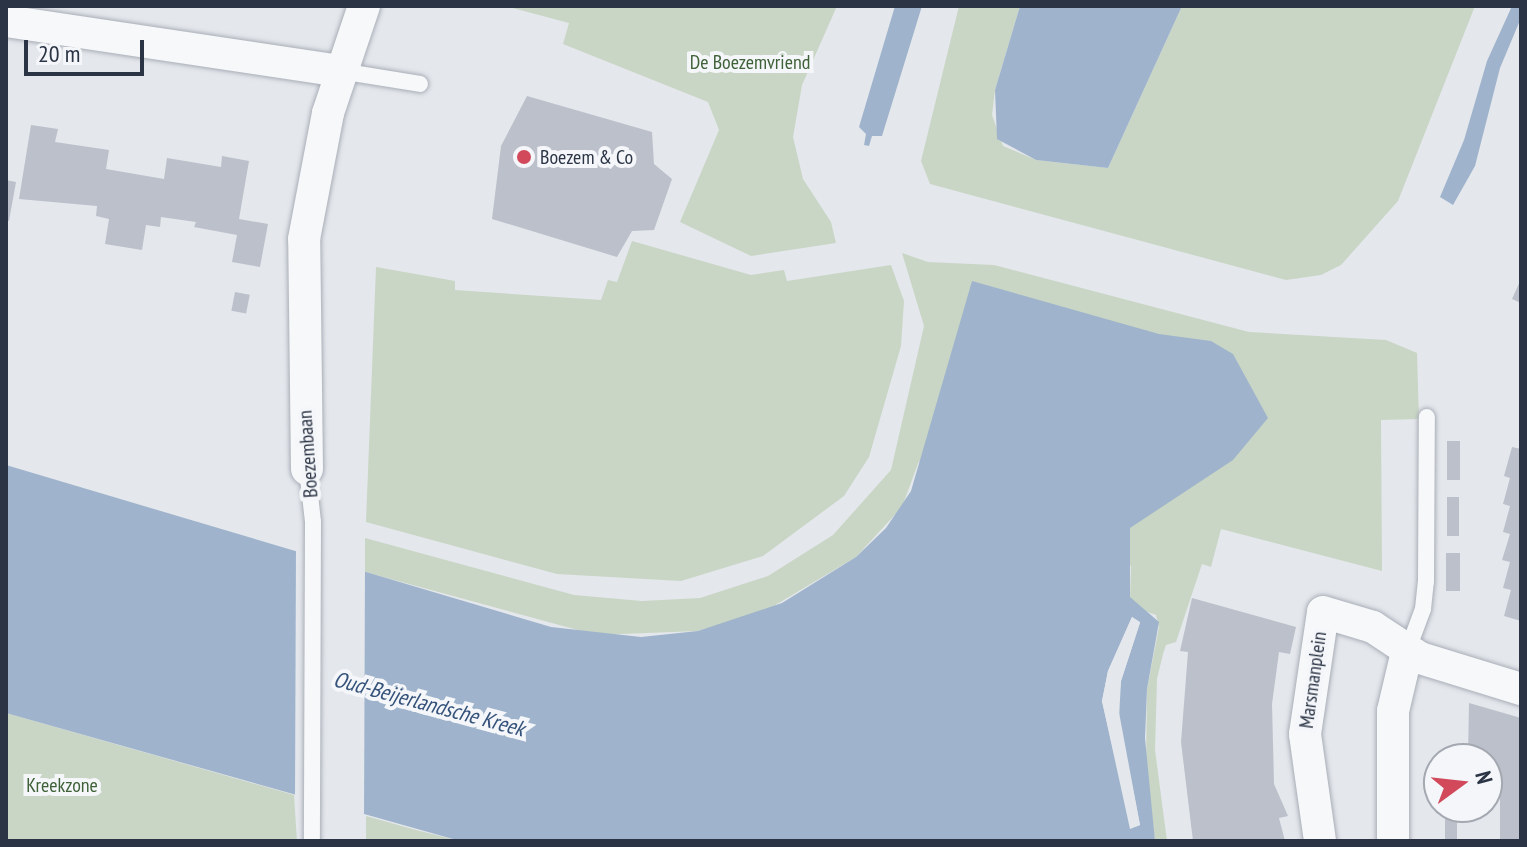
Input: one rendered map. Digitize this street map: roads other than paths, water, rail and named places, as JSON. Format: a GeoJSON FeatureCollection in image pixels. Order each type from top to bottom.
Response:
{"type":"FeatureCollection","features":[{"type":"Feature","properties":{"kind":"street","name":"Boezembaan"},"geometry":{"type":"LineString","coordinates":[[307,469],[304,239],[315,169],[340,71],[364,6]]}},
{"type":"Feature","properties":{"kind":"street"},"geometry":{"type":"LineString","coordinates":[[6,21],[340,71]]}},
{"type":"Feature","properties":{"kind":"street","name":"Marsmanplein"},"geometry":{"type":"LineString","coordinates":[[1320,841],[1305,734],[1323,612],[1373,627],[1407,652],[1521,689]]}},
{"type":"Feature","properties":{"kind":"street"},"geometry":{"type":"LineString","coordinates":[[1393,841],[1393,711],[1407,652]]}},
{"type":"Feature","properties":{"kind":"lane"},"geometry":{"type":"LineString","coordinates":[[340,71],[420,84]]}},
{"type":"Feature","properties":{"kind":"lane"},"geometry":{"type":"LineString","coordinates":[[1407,652],[1423,609],[1426,582],[1427,417]]}},
{"type":"Feature","properties":{"kind":"lane","name":"Boezembaan"},"geometry":{"type":"LineString","coordinates":[[307,469],[313,538],[312,841]]}},
{"type":"Feature","properties":{"kind":"water"},"geometry":{"type":"Polygon","coordinates":[[[895,6],[922,6],[882,136],[872,136],[869,146],[864,145],[866,134],[859,127],[895,6]]]}},
{"type":"Feature","properties":{"kind":"water"},"geometry":{"type":"Polygon","coordinates":[[[1020,6],[1182,6],[1108,168],[1036,160],[997,139],[995,90],[1020,6]]]}},
{"type":"Feature","properties":{"kind":"water"},"geometry":{"type":"Polygon","coordinates":[[[1512,6],[1521,6],[1521,18],[1500,68],[1475,166],[1453,205],[1440,197],[1464,140],[1487,61],[1512,6]]]}},
{"type":"Feature","properties":{"kind":"water","name":"Oud-Beijerlandsche Kreek"},"geometry":{"type":"Polygon","coordinates":[[[972,281],[1159,334],[1211,341],[1233,354],[1268,418],[1233,460],[1130,528],[1130,597],[1159,622],[1147,689],[1145,738],[1155,841],[460,841],[6,713],[6,465],[551,627],[641,637],[698,631],[782,603],[856,557],[886,528],[911,491],[972,281]],[[1132,617],[1108,671],[1102,701],[1131,828],[1140,825],[1119,718],[1121,681],[1140,623],[1132,617]]]}},
{"type":"Feature","properties":{"kind":"place","name":"Boezem & Co"},"geometry":{"type":"Point","coordinates":[524,157]}},
{"type":"Feature","properties":{"kind":"park label","name":"De Boezemvriend"},"geometry":{"type":"Point","coordinates":[750,62]}},
{"type":"Feature","properties":{"kind":"park label","name":"Kreekzone"},"geometry":{"type":"Point","coordinates":[62,785]}}]}
